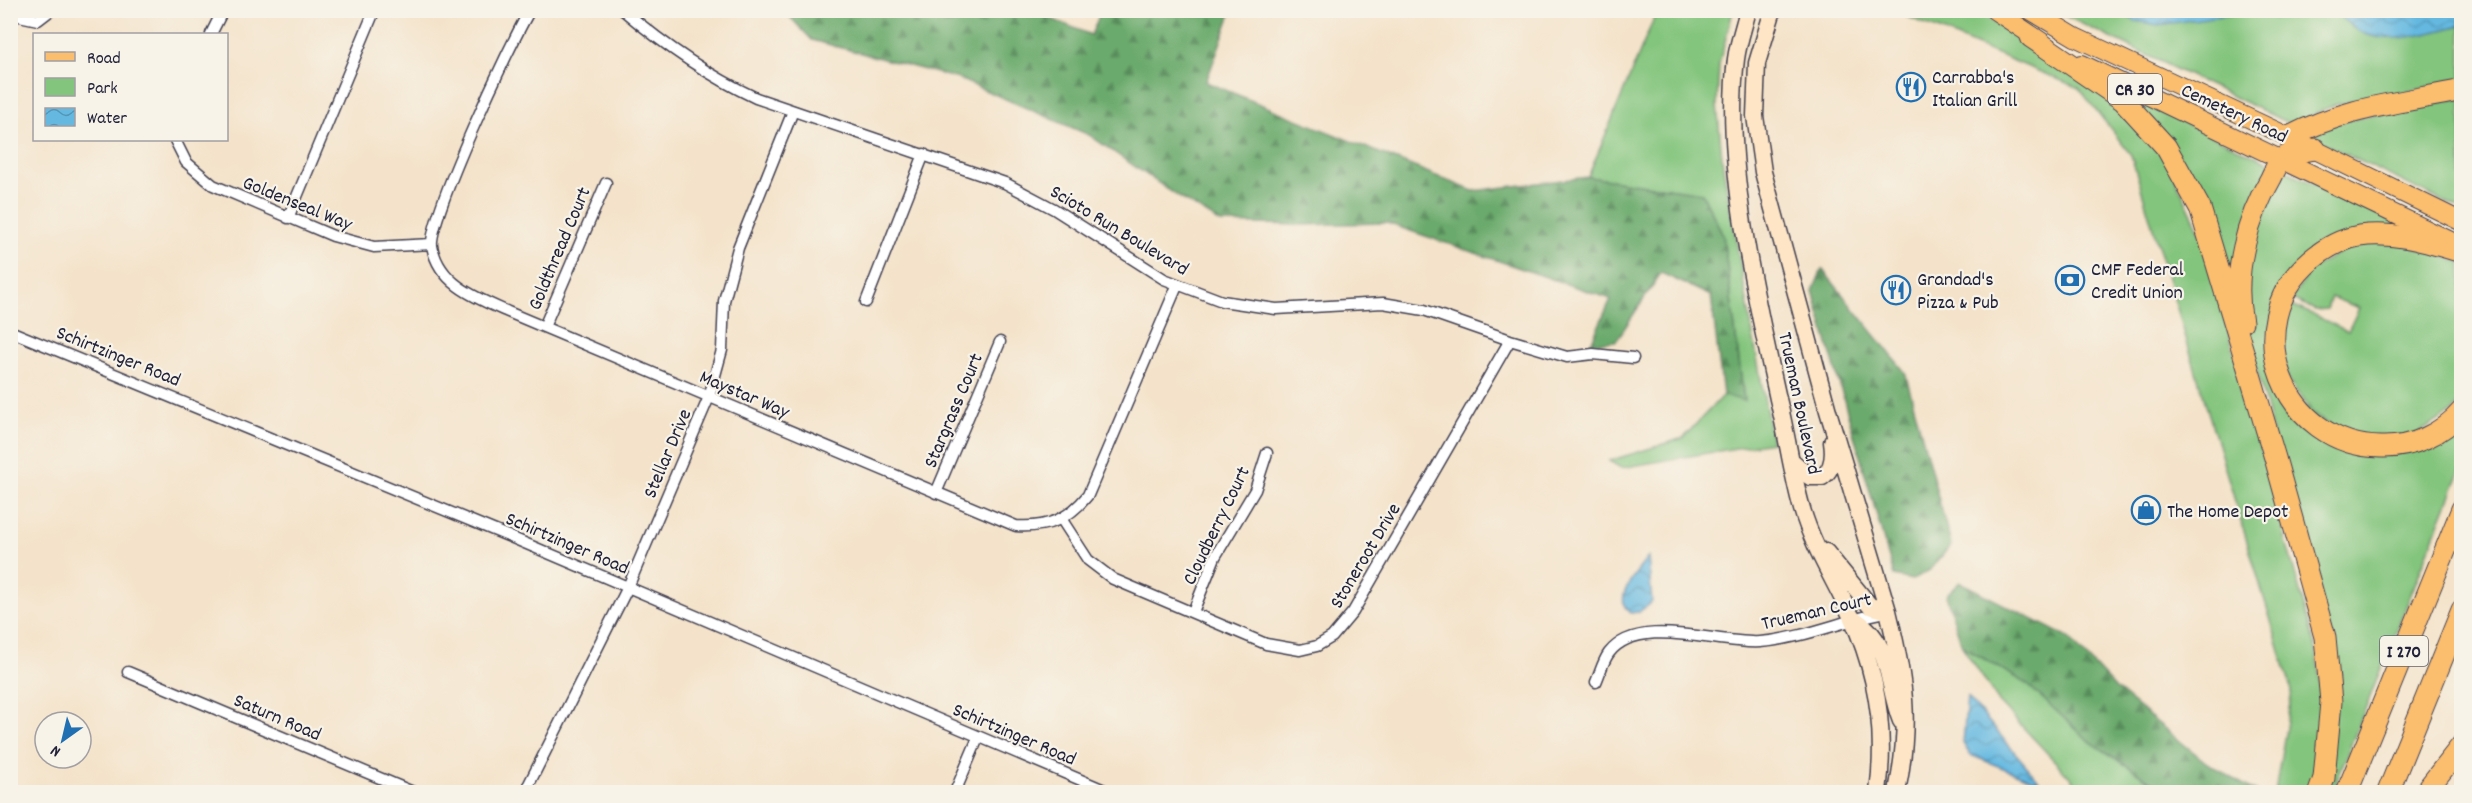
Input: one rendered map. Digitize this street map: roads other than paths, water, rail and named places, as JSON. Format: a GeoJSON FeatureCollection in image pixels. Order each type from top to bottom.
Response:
{"type":"FeatureCollection","features":[{"type":"Feature","properties":{"kind":"highway"},"geometry":{"type":"LineString","coordinates":[[2031,37],[2123,100],[2166,147],[2200,208],[2275,458],[2325,637],[2331,702],[2324,778],[2319,792]]}},
{"type":"Feature","properties":{"kind":"highway"},"geometry":{"type":"LineString","coordinates":[[2289,136],[2329,117],[2349,111],[2462,90]]}},
{"type":"Feature","properties":{"kind":"highway"},"geometry":{"type":"LineString","coordinates":[[2275,458],[2239,308],[2239,280],[2246,241],[2263,191],[2282,159],[2295,152],[2315,149]]}},
{"type":"Feature","properties":{"kind":"highway"},"geometry":{"type":"LineString","coordinates":[[2462,252],[2395,235],[2356,237],[2338,242],[2313,258],[2291,282],[2277,313],[2274,344],[2280,376],[2288,395],[2319,428],[2340,439],[2371,447],[2407,445],[2434,434],[2462,411]]}},
{"type":"Feature","properties":{"kind":"highway","name":"I 270"},"geometry":{"type":"LineString","coordinates":[[2347,792],[2462,509]]}},
{"type":"Feature","properties":{"kind":"highway","name":"I 270"},"geometry":{"type":"LineString","coordinates":[[2388,792],[2462,610]]}},
{"type":"Feature","properties":{"kind":"highway"},"geometry":{"type":"LineString","coordinates":[[2425,792],[2462,745]]}},
{"type":"Feature","properties":{"kind":"main road","name":"Trueman Boulevard"},"geometry":{"type":"LineString","coordinates":[[1748,10],[1736,57],[1732,116],[1744,225],[1802,509],[1814,540],[1852,618],[1869,665],[1880,720],[1882,761],[1878,792]]}},
{"type":"Feature","properties":{"kind":"main road","name":"Trueman Boulevard"},"geometry":{"type":"LineString","coordinates":[[1773,10],[1757,63],[1755,116],[1763,172],[1828,411],[1888,611],[1902,667],[1906,733],[1898,792]]}},
{"type":"Feature","properties":{"kind":"main road","name":"Cemetery Road"},"geometry":{"type":"LineString","coordinates":[[1994,10],[2031,37],[2462,247]]}},
{"type":"Feature","properties":{"kind":"main road","name":"Cemetery Road"},"geometry":{"type":"LineString","coordinates":[[2030,10],[2075,37],[2289,136],[2462,222]]}},
{"type":"Feature","properties":{"kind":"main road"},"geometry":{"type":"LineString","coordinates":[[1736,156],[1746,166],[1763,172]]}},
{"type":"Feature","properties":{"kind":"main road"},"geometry":{"type":"LineString","coordinates":[[1793,462],[1810,477],[1822,477],[1830,469],[1833,452],[1828,411]]}},
{"type":"Feature","properties":{"kind":"main road"},"geometry":{"type":"LineString","coordinates":[[1814,540],[1843,570],[1870,606],[1888,611]]}},
{"type":"Feature","properties":{"kind":"main road"},"geometry":{"type":"LineString","coordinates":[[1852,618],[1867,626],[1882,649],[1896,708],[1906,733]]}},
{"type":"Feature","properties":{"kind":"street"},"geometry":{"type":"LineString","coordinates":[[10,14],[38,20],[51,10]]}},
{"type":"Feature","properties":{"kind":"street"},"geometry":{"type":"LineString","coordinates":[[212,33],[223,10]]}},
{"type":"Feature","properties":{"kind":"street"},"geometry":{"type":"LineString","coordinates":[[432,244],[439,213],[489,93],[514,37],[530,10]]}},
{"type":"Feature","properties":{"kind":"street","name":"Scioto Run Boulevard"},"geometry":{"type":"LineString","coordinates":[[624,10],[664,45],[728,85],[756,98],[924,154],[1015,188],[1054,209],[1177,286],[1222,301],[1276,309],[1383,303],[1424,310],[1567,357],[1593,354],[1633,358]]}},
{"type":"Feature","properties":{"kind":"street"},"geometry":{"type":"LineString","coordinates":[[288,218],[373,14]]}},
{"type":"Feature","properties":{"kind":"street","name":"Stellar Drive"},"geometry":{"type":"LineString","coordinates":[[525,792],[628,587],[710,397],[722,350],[724,301],[738,248],[793,111]]}},
{"type":"Feature","properties":{"kind":"street","name":"Goldenseal Way"},"geometry":{"type":"LineString","coordinates":[[176,141],[186,162],[213,185],[288,218],[353,244],[388,249],[432,244]]}},
{"type":"Feature","properties":{"kind":"street"},"geometry":{"type":"LineString","coordinates":[[866,302],[924,154]]}},
{"type":"Feature","properties":{"kind":"street","name":"Goldthread Court"},"geometry":{"type":"LineString","coordinates":[[544,327],[606,183]]}},
{"type":"Feature","properties":{"kind":"street","name":"Maystar Way"},"geometry":{"type":"LineString","coordinates":[[432,244],[443,272],[464,291],[544,327],[1016,526],[1039,526],[1062,520]]}},
{"type":"Feature","properties":{"kind":"street"},"geometry":{"type":"LineString","coordinates":[[1062,520],[1078,508],[1096,480],[1177,286]]}},
{"type":"Feature","properties":{"kind":"street","name":"Schirtzinger Road"},"geometry":{"type":"LineString","coordinates":[[10,331],[628,587],[1109,792]]}},
{"type":"Feature","properties":{"kind":"street","name":"Stoneroot Drive"},"geometry":{"type":"LineString","coordinates":[[1062,520],[1088,560],[1099,571],[1113,579],[1266,644],[1300,650],[1317,646],[1332,637],[1353,612],[1510,340]]}},
{"type":"Feature","properties":{"kind":"street","name":"Stargrass Court"},"geometry":{"type":"LineString","coordinates":[[936,493],[1000,342]]}},
{"type":"Feature","properties":{"kind":"street","name":"Cloudberry Court"},"geometry":{"type":"LineString","coordinates":[[1194,612],[1215,557],[1255,490],[1267,453]]}},
{"type":"Feature","properties":{"kind":"street","name":"Trueman Court"},"geometry":{"type":"LineString","coordinates":[[1596,682],[1613,649],[1647,634],[1675,632],[1729,642],[1761,642],[1888,611]]}},
{"type":"Feature","properties":{"kind":"street","name":"Saturn Road"},"geometry":{"type":"LineString","coordinates":[[128,672],[413,792]]}},
{"type":"Feature","properties":{"kind":"street"},"geometry":{"type":"LineString","coordinates":[[955,792],[978,738]]}},
{"type":"Feature","properties":{"kind":"water"},"geometry":{"type":"Polygon","coordinates":[[[2117,11],[2297,11],[2275,18],[2248,12],[2158,25],[2135,21],[2117,11]]]}},
{"type":"Feature","properties":{"kind":"water"},"geometry":{"type":"Polygon","coordinates":[[[2337,11],[2461,11],[2461,25],[2411,37],[2378,37],[2363,33],[2349,25],[2337,11]]]}},
{"type":"Feature","properties":{"kind":"water"},"geometry":{"type":"Polygon","coordinates":[[[1648,557],[1652,602],[1639,612],[1630,613],[1623,600],[1625,592],[1648,557]]]}},
{"type":"Feature","properties":{"kind":"water"},"geometry":{"type":"Polygon","coordinates":[[[1967,696],[2041,783],[1970,755],[1963,743],[1967,696]]]}},
{"type":"Feature","properties":{"kind":"place","name":"Carrabba's Italian Grill"},"geometry":{"type":"Point","coordinates":[1911,87]}},
{"type":"Feature","properties":{"kind":"place","name":"CMF Federal Credit Union"},"geometry":{"type":"Point","coordinates":[2070,280]}},
{"type":"Feature","properties":{"kind":"place","name":"Grandad's Pizza & Pub"},"geometry":{"type":"Point","coordinates":[1896,290]}},
{"type":"Feature","properties":{"kind":"place","name":"The Home Depot"},"geometry":{"type":"Point","coordinates":[2146,510]}}]}
